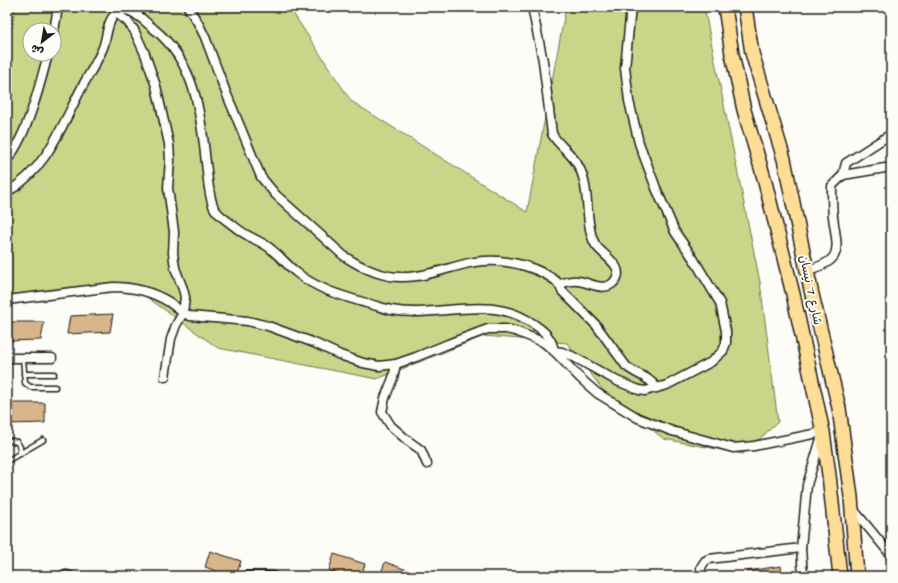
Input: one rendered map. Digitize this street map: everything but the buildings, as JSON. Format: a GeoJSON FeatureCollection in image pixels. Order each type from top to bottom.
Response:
{"type":"FeatureCollection","features":[{"type":"Feature","properties":{"kind":"main road","name":"شارع 7 نيسان"},"geometry":{"type":"LineString","coordinates":[[725,7],[732,54],[744,110],[770,201],[793,294],[823,432],[830,475],[840,576]]}},
{"type":"Feature","properties":{"kind":"main road","name":"شارع 7 نيسان"},"geometry":{"type":"LineString","coordinates":[[745,7],[752,53],[784,159],[807,270],[839,408],[852,508],[857,576]]}},
{"type":"Feature","properties":{"kind":"street"},"geometry":{"type":"LineString","coordinates":[[56,22],[58,7]]}},
{"type":"Feature","properties":{"kind":"street"},"geometry":{"type":"LineString","coordinates":[[188,7],[205,37],[261,177],[276,195],[344,256],[369,270],[380,274],[402,277],[430,273],[483,261],[516,263],[527,266],[554,279],[560,284],[562,291],[596,325],[626,366],[647,377],[657,388]]}},
{"type":"Feature","properties":{"kind":"street"},"geometry":{"type":"LineString","coordinates":[[532,7],[543,61],[552,134],[558,143],[570,154],[579,166],[584,183],[593,239],[599,249],[615,265],[617,271],[613,282],[608,286],[603,287],[573,280],[560,284]]}},
{"type":"Feature","properties":{"kind":"street"},"geometry":{"type":"LineString","coordinates":[[554,351],[572,356],[617,381],[639,390],[650,390],[674,382],[715,359],[723,351],[726,343],[726,331],[720,303],[694,258],[675,232],[639,143],[625,68],[631,7]]}},
{"type":"Feature","properties":{"kind":"street"},"geometry":{"type":"LineString","coordinates":[[7,192],[28,178],[56,139],[80,90],[100,56],[104,47],[110,22],[116,13],[123,10],[128,10],[160,34],[170,45],[183,64],[190,79],[201,116],[208,179],[213,204],[215,210],[219,214],[244,234],[272,249],[296,272],[341,296],[390,310],[424,312],[474,307],[504,310],[518,314],[540,328],[549,336],[553,344],[554,351]]}},
{"type":"Feature","properties":{"kind":"street"},"geometry":{"type":"LineString","coordinates":[[116,13],[127,21],[139,40],[156,86],[169,144],[170,159],[168,188],[174,232],[173,253],[175,268],[185,297],[183,313],[174,331],[165,377]]}},
{"type":"Feature","properties":{"kind":"street"},"geometry":{"type":"LineString","coordinates":[[7,160],[18,145],[43,75],[46,62]]}},
{"type":"Feature","properties":{"kind":"street"},"geometry":{"type":"LineString","coordinates":[[807,270],[817,268],[831,260],[837,250],[833,216],[832,186],[843,175],[846,163],[891,134]]}},
{"type":"Feature","properties":{"kind":"street"},"geometry":{"type":"LineString","coordinates":[[843,175],[891,167]]}},
{"type":"Feature","properties":{"kind":"street"},"geometry":{"type":"LineString","coordinates":[[7,300],[82,290],[129,287],[148,291],[171,304],[183,313],[200,317],[255,322],[359,362],[379,366],[396,364],[495,328],[510,330],[543,342],[588,385],[611,402],[652,424],[690,437],[722,446],[741,448],[823,432]]}},
{"type":"Feature","properties":{"kind":"street"},"geometry":{"type":"LineString","coordinates":[[7,358],[52,358]]}},
{"type":"Feature","properties":{"kind":"street"},"geometry":{"type":"LineString","coordinates":[[396,364],[382,412],[391,426],[407,440],[422,450],[427,464]]}},
{"type":"Feature","properties":{"kind":"street","name":"شارع 7 نيسان"},"geometry":{"type":"LineString","coordinates":[[803,576],[801,548],[807,485],[823,432]]}},
{"type":"Feature","properties":{"kind":"street"},"geometry":{"type":"LineString","coordinates":[[852,508],[891,555]]}},
{"type":"Feature","properties":{"kind":"street"},"geometry":{"type":"LineString","coordinates":[[702,576],[701,567],[705,561],[709,559],[801,548]]}},
{"type":"Feature","properties":{"kind":"street"},"geometry":{"type":"LineString","coordinates":[[246,576],[273,576]]}},
{"type":"Feature","properties":{"kind":"lane"},"geometry":{"type":"LineString","coordinates":[[23,358],[25,383],[30,386],[55,387]]}},
{"type":"Feature","properties":{"kind":"lane"},"geometry":{"type":"LineString","coordinates":[[24,374],[54,374]]}},
{"type":"Feature","properties":{"kind":"lane"},"geometry":{"type":"LineString","coordinates":[[7,440],[17,442],[20,447],[20,454]]}},
{"type":"Feature","properties":{"kind":"lane"},"geometry":{"type":"LineString","coordinates":[[7,461],[43,440]]}},
{"type":"Feature","properties":{"kind":"lane"},"geometry":{"type":"LineString","coordinates":[[51,576],[67,573],[74,576]]}},
{"type":"Feature","properties":{"kind":"path"},"geometry":{"type":"LineString","coordinates":[[7,51],[12,28],[14,7]]}},
{"type":"Feature","properties":{"kind":"green space"},"geometry":{"type":"Polygon","coordinates":[[[7,7],[289,7],[351,101],[527,212],[566,7],[704,7],[760,282],[778,422],[743,454],[664,439],[606,394],[567,343],[484,336],[377,379],[218,348],[127,283],[7,299],[7,7]]]}}]}
